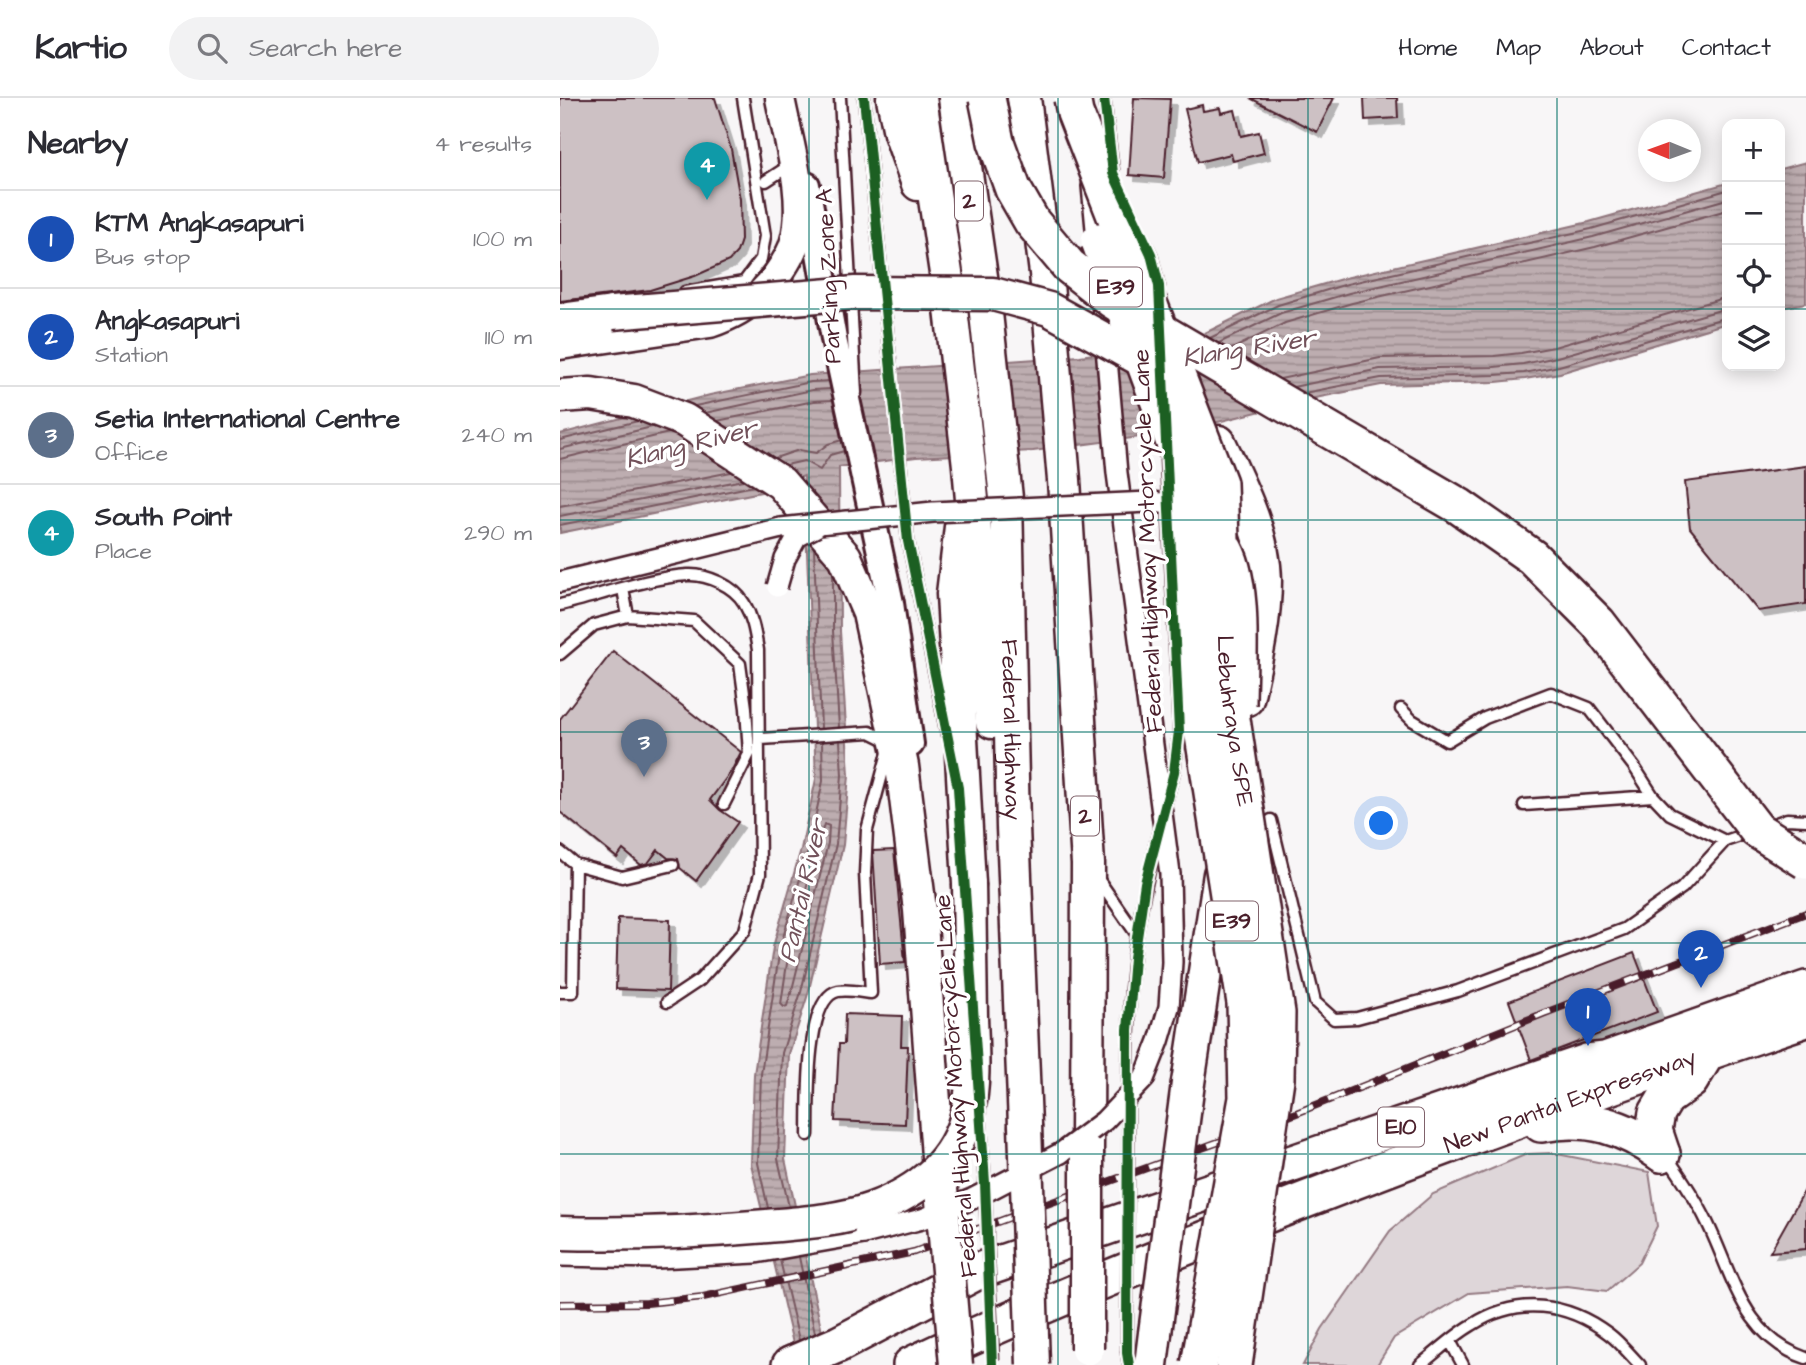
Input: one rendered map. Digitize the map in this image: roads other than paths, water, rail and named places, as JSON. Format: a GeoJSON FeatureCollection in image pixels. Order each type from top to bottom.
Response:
{"type":"FeatureCollection","features":[{"type":"Feature","properties":{"kind":"highway"},"geometry":{"type":"LineString","coordinates":[[893,98],[900,133],[944,256]]}},
{"type":"Feature","properties":{"kind":"highway"},"geometry":{"type":"LineString","coordinates":[[920,98],[950,300],[969,466],[992,726],[1013,827]]}},
{"type":"Feature","properties":{"kind":"highway","name":"Federal Highway"},"geometry":{"type":"LineString","coordinates":[[955,98],[985,304],[1006,498],[1013,827],[1033,1365]]}},
{"type":"Feature","properties":{"kind":"highway"},"geometry":{"type":"LineString","coordinates":[[987,98],[996,142],[1013,189],[1032,222],[1069,266],[1112,300],[1167,335],[1459,506],[1532,556],[1598,623],[1757,831],[1806,862]]}},
{"type":"Feature","properties":{"kind":"highway","name":"Lebuhraya SPE"},"geometry":{"type":"LineString","coordinates":[[1072,98],[1075,113],[1219,483],[1226,680],[1277,1013],[1276,1079],[1234,1365]]}},
{"type":"Feature","properties":{"kind":"highway","name":"Lebuhraya SPE"},"geometry":{"type":"LineString","coordinates":[[1032,100],[1055,121],[1186,475],[1200,716],[1245,1003],[1247,1098],[1199,1365]]}},
{"type":"Feature","properties":{"kind":"highway","name":"2"},"geometry":{"type":"LineString","coordinates":[[1032,100],[1064,480],[1088,864],[1087,1357]]}},
{"type":"Feature","properties":{"kind":"highway"},"geometry":{"type":"LineString","coordinates":[[572,312],[612,313],[855,293],[993,294],[1049,309],[1131,352],[1177,380],[1214,431],[1242,492],[1258,536],[1265,579],[1261,636],[1246,705],[1188,1083],[1155,1333],[1139,1359]]}},
{"type":"Feature","properties":{"kind":"highway"},"geometry":{"type":"LineString","coordinates":[[560,396],[591,394],[634,401],[684,420],[781,483],[845,557],[880,608],[920,910],[956,1365]]}},
{"type":"Feature","properties":{"kind":"highway"},"geometry":{"type":"LineString","coordinates":[[560,1233],[715,1230],[841,1217],[870,1210],[926,1180],[946,1161],[956,1145],[968,1112],[973,1076],[969,884],[953,594],[969,466]]}},
{"type":"Feature","properties":{"kind":"highway","name":"New Pantai Expressway"},"geometry":{"type":"LineString","coordinates":[[790,1365],[839,1344],[978,1271],[1587,1062],[1605,1060],[1806,989]]}},
{"type":"Feature","properties":{"kind":"highway","name":"New Pantai Expressway"},"geometry":{"type":"LineString","coordinates":[[911,1365],[992,1327],[1225,1231],[1448,1144],[1806,1019]]}},
{"type":"Feature","properties":{"kind":"highway"},"geometry":{"type":"LineString","coordinates":[[1662,1154],[1654,1130],[1657,1113],[1666,1098],[1690,1081],[1707,1052]]}},
{"type":"Feature","properties":{"kind":"highway"},"geometry":{"type":"LineString","coordinates":[[1448,1144],[1545,1124],[1585,1120],[1616,1128],[1639,1138],[1662,1154]]}},
{"type":"Feature","properties":{"kind":"main road"},"geometry":{"type":"LineString","coordinates":[[560,345],[710,323],[729,317],[768,288],[784,265],[795,242],[799,218],[798,194],[780,98]]}},
{"type":"Feature","properties":{"kind":"street"},"geometry":{"type":"LineString","coordinates":[[792,98],[834,339],[859,453],[880,608]]}},
{"type":"Feature","properties":{"kind":"street"},"geometry":{"type":"LineString","coordinates":[[560,1255],[657,1258],[756,1253],[864,1234],[922,1219],[972,1199],[1061,1153],[1104,1121],[1143,1079],[1159,1041],[1169,1007],[1172,962],[1170,874],[1117,473],[1085,98]]}},
{"type":"Feature","properties":{"kind":"street"},"geometry":{"type":"LineString","coordinates":[[560,582],[781,528],[824,522],[933,512],[1149,502],[1174,504],[1205,514],[1231,544],[1239,563],[1246,620],[1246,705]]}},
{"type":"Feature","properties":{"kind":"street"},"geometry":{"type":"LineString","coordinates":[[777,587],[785,559],[797,537],[824,522]]}},
{"type":"Feature","properties":{"kind":"lane"},"geometry":{"type":"LineString","coordinates":[[676,294],[744,282],[761,259],[765,236],[743,98]]}},
{"type":"Feature","properties":{"kind":"lane","name":"Parking Zone A"},"geometry":{"type":"LineString","coordinates":[[839,98],[853,301],[859,453]]}},
{"type":"Feature","properties":{"kind":"lane","name":"Federal Highway Motorcycle Lane"},"geometry":{"type":"LineString","coordinates":[[864,98],[908,541],[958,788],[985,1183],[993,1363]]}},
{"type":"Feature","properties":{"kind":"lane","name":"Federal Highway Motorcycle Lane"},"geometry":{"type":"LineString","coordinates":[[1104,98],[1113,173],[1151,254],[1159,286],[1179,732],[1174,772],[1145,883],[1137,935],[1129,1030],[1128,1135],[1139,1359],[1129,1365]]}},
{"type":"Feature","properties":{"kind":"lane"},"geometry":{"type":"LineString","coordinates":[[766,181],[792,164]]}},
{"type":"Feature","properties":{"kind":"lane"},"geometry":{"type":"LineString","coordinates":[[572,312],[648,299]]}},
{"type":"Feature","properties":{"kind":"lane"},"geometry":{"type":"LineString","coordinates":[[560,606],[665,578],[690,575],[729,587],[743,600],[753,620],[758,650],[761,739],[760,874],[746,930],[700,980],[667,1002]]}},
{"type":"Feature","properties":{"kind":"lane"},"geometry":{"type":"LineString","coordinates":[[623,589],[628,616]]}},
{"type":"Feature","properties":{"kind":"lane"},"geometry":{"type":"LineString","coordinates":[[560,654],[594,625],[628,616],[694,621],[740,664],[749,754],[724,804]]}},
{"type":"Feature","properties":{"kind":"lane"},"geometry":{"type":"LineString","coordinates":[[1401,709],[1412,720],[1447,741],[1485,718],[1551,694],[1589,708],[1653,796],[1670,814],[1725,841]]}},
{"type":"Feature","properties":{"kind":"lane"},"geometry":{"type":"LineString","coordinates":[[761,739],[870,732],[884,739],[889,749],[867,830],[865,873],[871,993],[837,991],[825,999],[818,1013],[812,1041],[808,1135]]}},
{"type":"Feature","properties":{"kind":"lane"},"geometry":{"type":"LineString","coordinates":[[1524,804],[1653,796]]}},
{"type":"Feature","properties":{"kind":"lane"},"geometry":{"type":"LineString","coordinates":[[1271,820],[1315,1002],[1334,1019],[1357,1018],[1458,991],[1624,929],[1682,888],[1725,841],[1787,819],[1806,820]]}},
{"type":"Feature","properties":{"kind":"lane"},"geometry":{"type":"LineString","coordinates":[[560,852],[575,864],[622,877],[673,865]]}},
{"type":"Feature","properties":{"kind":"lane"},"geometry":{"type":"LineString","coordinates":[[560,992],[573,992],[575,864]]}},
{"type":"Feature","properties":{"kind":"lane"},"geometry":{"type":"LineString","coordinates":[[1088,864],[1137,935]]}},
{"type":"Feature","properties":{"kind":"lane"},"geometry":{"type":"LineString","coordinates":[[1662,1154],[1661,1150],[1686,1183],[1748,1314],[1777,1344],[1790,1353],[1806,1358]]}},
{"type":"Feature","properties":{"kind":"lane"},"geometry":{"type":"LineString","coordinates":[[1420,1365],[1472,1324],[1522,1306],[1540,1305],[1565,1311],[1601,1329],[1611,1335],[1640,1365]]}},
{"type":"Feature","properties":{"kind":"lane"},"geometry":{"type":"LineString","coordinates":[[1450,1341],[1463,1365]]}},
{"type":"Feature","properties":{"kind":"water"},"geometry":{"type":"Polygon","coordinates":[[[1806,162],[1806,303],[1785,307],[1785,182],[1785,168],[1806,162]]]}},
{"type":"Feature","properties":{"kind":"water"},"geometry":{"type":"Polygon","coordinates":[[[1722,184],[1722,324],[1560,373],[1525,379],[1381,385],[1305,400],[1194,428],[1140,437],[1033,451],[916,457],[839,467],[840,631],[849,775],[843,845],[808,994],[789,1054],[785,1159],[829,1365],[798,1365],[751,1164],[754,1074],[773,947],[801,849],[816,779],[804,476],[761,492],[560,533],[560,434],[710,395],[810,375],[1080,356],[1151,346],[1201,335],[1276,298],[1345,278],[1589,222],[1722,184]]]}},
{"type":"Feature","properties":{"kind":"railway"},"geometry":{"type":"LineString","coordinates":[[560,1304],[647,1303],[703,1297],[914,1252],[1274,1122],[1545,1013],[1806,913]]}},
{"type":"Feature","properties":{"kind":"place","name":"South Point"},"geometry":{"type":"Point","coordinates":[707,200]}},
{"type":"Feature","properties":{"kind":"place","name":"Setia International Centre"},"geometry":{"type":"Point","coordinates":[644,777]}},
{"type":"Feature","properties":{"kind":"place","name":"Angkasapuri"},"geometry":{"type":"Point","coordinates":[1701,988]}},
{"type":"Feature","properties":{"kind":"place","name":"KTM Angkasapuri"},"geometry":{"type":"Point","coordinates":[1588,1046]}},
{"type":"Feature","properties":{"kind":"water label","name":"Klang River"},"geometry":{"type":"Point","coordinates":[1249,348]}},
{"type":"Feature","properties":{"kind":"water label","name":"Klang River"},"geometry":{"type":"Point","coordinates":[691,444]}},
{"type":"Feature","properties":{"kind":"water label","name":"Pantai River"},"geometry":{"type":"Point","coordinates":[803,891]}}]}
